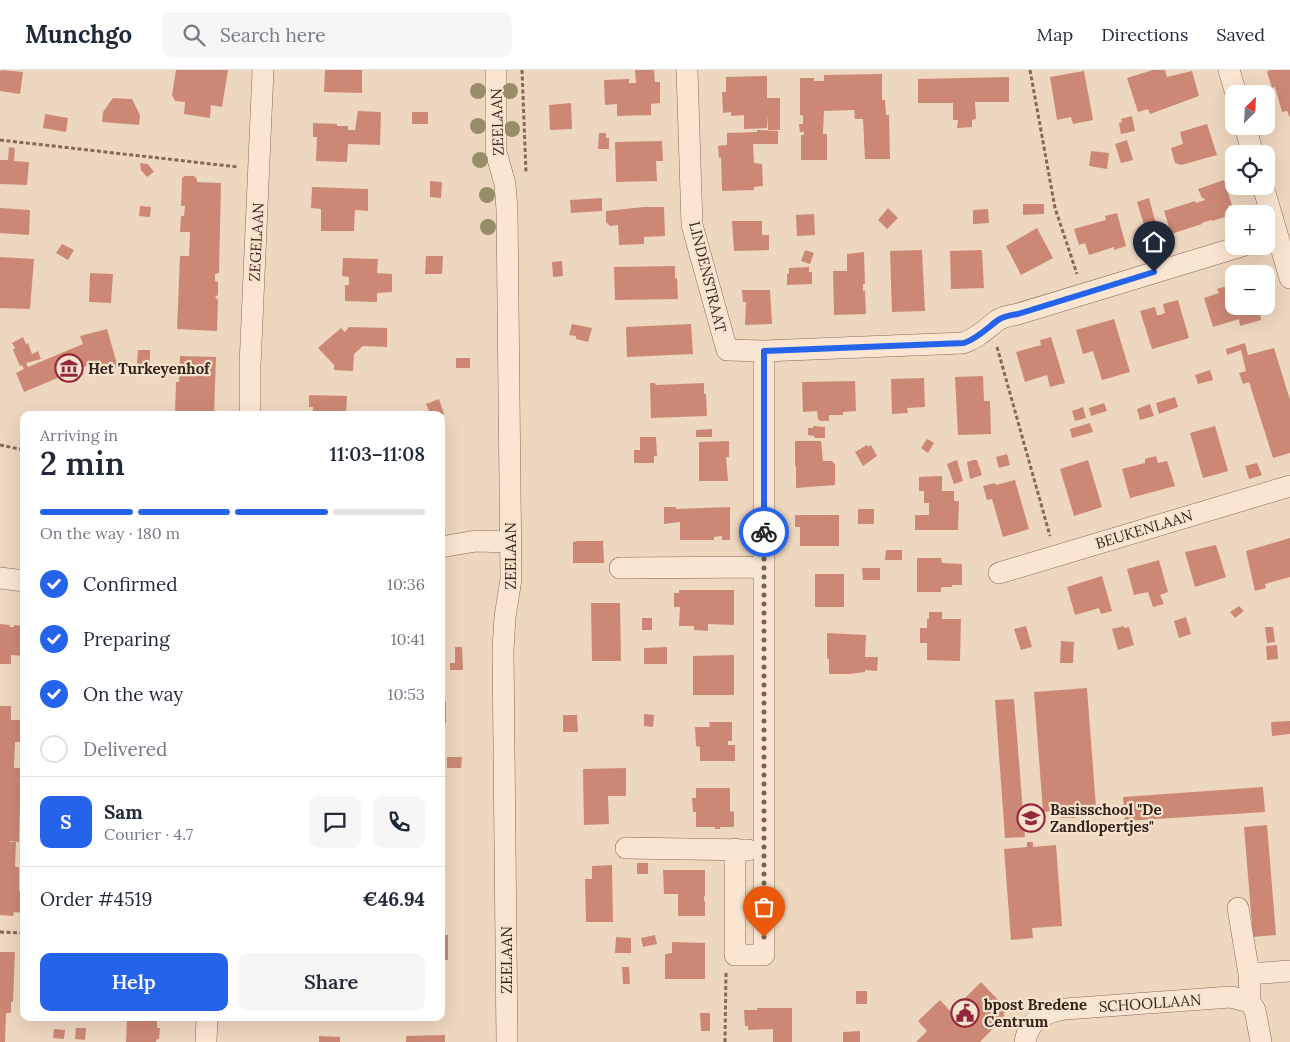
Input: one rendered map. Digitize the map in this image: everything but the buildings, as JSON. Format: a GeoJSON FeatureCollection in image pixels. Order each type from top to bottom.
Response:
{"type":"FeatureCollection","features":[{"type":"Feature","properties":{"kind":"street","name":"ZEGELAAN"},"geometry":{"type":"LineString","coordinates":[[250,411],[250,366],[263,70]]}},
{"type":"Feature","properties":{"kind":"street","name":"ZEELAAN"},"geometry":{"type":"LineString","coordinates":[[496,70],[494,133],[496,152],[505,184],[507,210],[512,579],[505,617],[503,650],[507,1042]]}},
{"type":"Feature","properties":{"kind":"street","name":"LINDENSTRAAT"},"geometry":{"type":"LineString","coordinates":[[687,70],[692,225],[727,350],[764,351]]}},
{"type":"Feature","properties":{"kind":"street"},"geometry":{"type":"LineString","coordinates":[[1229,70],[1233,85]]}},
{"type":"Feature","properties":{"kind":"street"},"geometry":{"type":"LineString","coordinates":[[1275,244],[1290,278]]}},
{"type":"Feature","properties":{"kind":"street"},"geometry":{"type":"LineString","coordinates":[[735,850],[735,955],[764,955],[764,351],[955,344],[971,340],[1006,316],[1225,251]]}},
{"type":"Feature","properties":{"kind":"street","name":"BEUKENLAAN"},"geometry":{"type":"LineString","coordinates":[[999,573],[1290,486]]}},
{"type":"Feature","properties":{"kind":"street"},"geometry":{"type":"LineString","coordinates":[[445,546],[476,541],[511,542]]}},
{"type":"Feature","properties":{"kind":"street"},"geometry":{"type":"LineString","coordinates":[[620,568],[764,567]]}},
{"type":"Feature","properties":{"kind":"street"},"geometry":{"type":"LineString","coordinates":[[0,578],[20,580]]}},
{"type":"Feature","properties":{"kind":"street"},"geometry":{"type":"LineString","coordinates":[[626,848],[764,850]]}},
{"type":"Feature","properties":{"kind":"street"},"geometry":{"type":"LineString","coordinates":[[1238,908],[1249,974],[1250,1002],[1255,1010],[1261,1042]]}},
{"type":"Feature","properties":{"kind":"street"},"geometry":{"type":"LineString","coordinates":[[1249,974],[1290,971]]}},
{"type":"Feature","properties":{"kind":"street","name":"SCHOOLLAAN"},"geometry":{"type":"LineString","coordinates":[[1025,1042],[1027,1033],[1034,1022],[1048,1012],[1065,1009],[1231,997],[1250,1002]]}},
{"type":"Feature","properties":{"kind":"street"},"geometry":{"type":"LineString","coordinates":[[206,1042],[207,1021]]}},
{"type":"Feature","properties":{"kind":"path"},"geometry":{"type":"LineString","coordinates":[[1030,70],[1055,208],[1084,294]]}},
{"type":"Feature","properties":{"kind":"path"},"geometry":{"type":"LineString","coordinates":[[0,140],[259,170]]}},
{"type":"Feature","properties":{"kind":"path"},"geometry":{"type":"LineString","coordinates":[[991,327],[1056,556]]}},
{"type":"Feature","properties":{"kind":"path"},"geometry":{"type":"LineString","coordinates":[[0,444],[20,449]]}},
{"type":"Feature","properties":{"kind":"path"},"geometry":{"type":"LineString","coordinates":[[0,932],[20,933]]}},
{"type":"Feature","properties":{"kind":"path"},"geometry":{"type":"LineString","coordinates":[[725,1042],[726,967],[735,955]]}},
{"type":"Feature","properties":{"kind":"way so far"},"geometry":{"type":"LineString","coordinates":[[764,532],[764,937]]}},
{"type":"Feature","properties":{"kind":"place","name":"Het Turkeyenhof"},"geometry":{"type":"Point","coordinates":[69,368]}},
{"type":"Feature","properties":{"kind":"place","name":"Basisschool \"De Zandlopertjes\""},"geometry":{"type":"Point","coordinates":[1031,818]}},
{"type":"Feature","properties":{"kind":"place","name":"bpost Bredene Centrum"},"geometry":{"type":"Point","coordinates":[965,1013]}},
{"type":"Feature","properties":{"kind":"route"},"geometry":{"type":"LineString","coordinates":[[764,532],[764,351],[964,343],[978,337],[998,320],[1006,316],[1018,314],[1154,272]]}}]}
